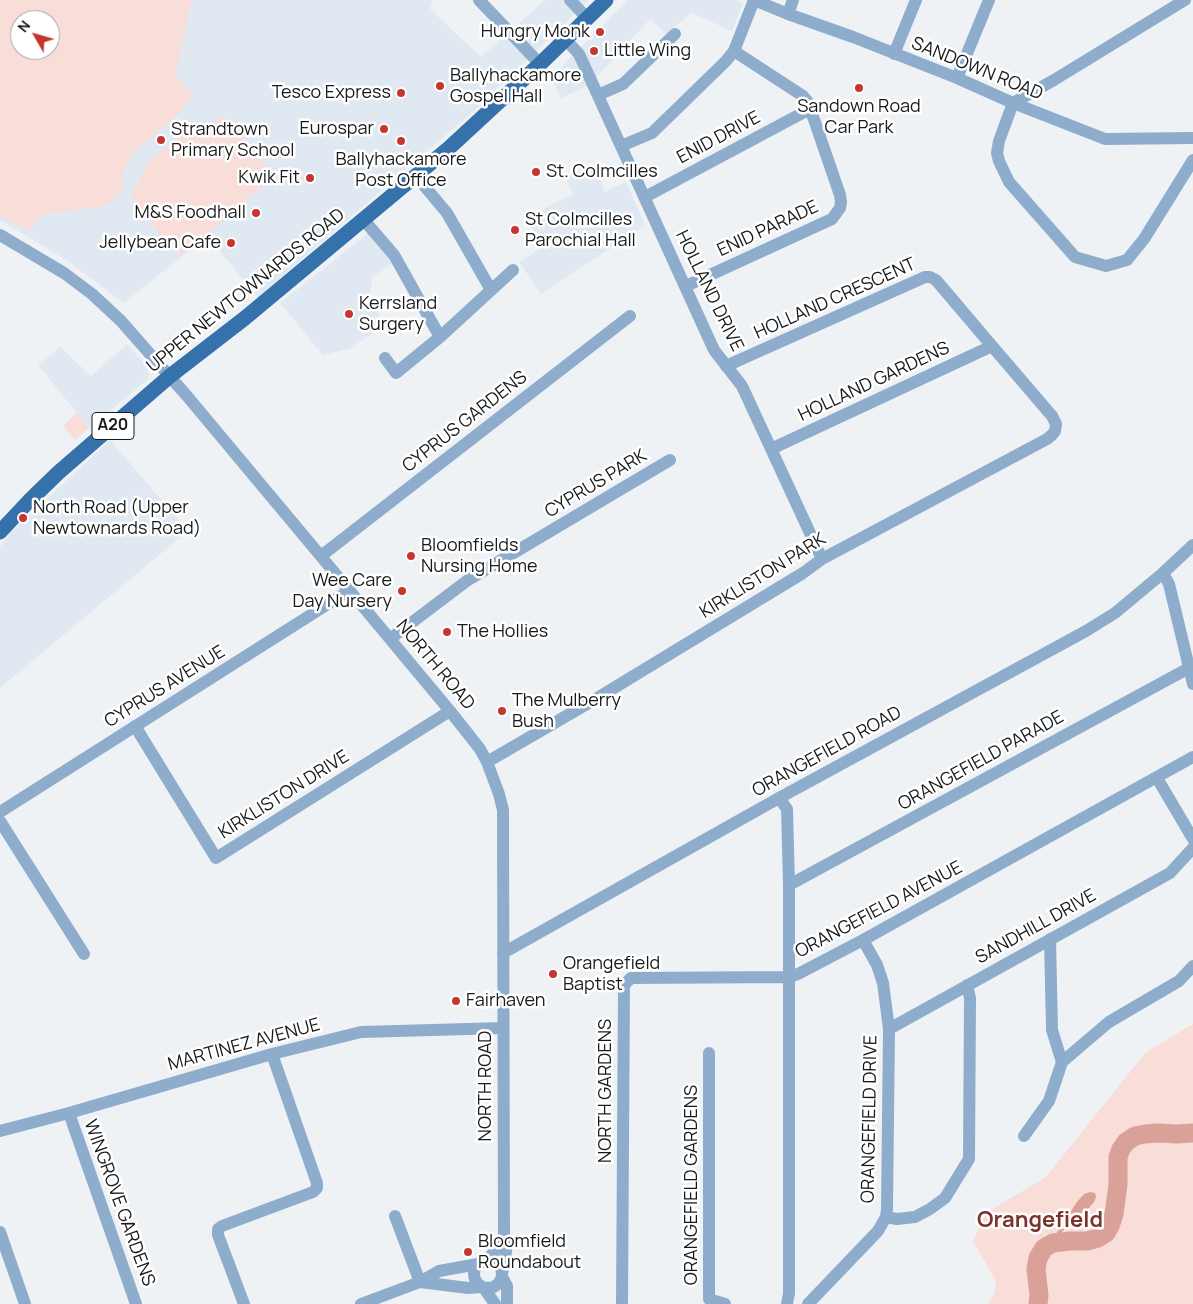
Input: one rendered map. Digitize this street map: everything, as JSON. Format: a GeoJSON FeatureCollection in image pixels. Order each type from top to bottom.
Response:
{"type":"FeatureCollection","features":[{"type":"Feature","properties":{"kind":"main road","name":"UPPER NEWTOWNARDS ROAD"},"geometry":{"type":"LineString","coordinates":[[2,525],[56,475],[170,376],[245,318],[471,129],[606,0]]}},
{"type":"Feature","properties":{"kind":"street"},"geometry":{"type":"LineString","coordinates":[[479,0],[540,64]]}},
{"type":"Feature","properties":{"kind":"street"},"geometry":{"type":"LineString","coordinates":[[570,0],[587,18]]}},
{"type":"Feature","properties":{"kind":"street"},"geometry":{"type":"LineString","coordinates":[[621,146],[652,133],[726,61],[734,51],[754,0]]}},
{"type":"Feature","properties":{"kind":"street","name":"SANDOWN ROAD"},"geometry":{"type":"LineString","coordinates":[[754,0],[957,78],[1013,103],[1105,139],[1193,138]]}},
{"type":"Feature","properties":{"kind":"street"},"geometry":{"type":"LineString","coordinates":[[788,14],[793,0]]}},
{"type":"Feature","properties":{"kind":"street"},"geometry":{"type":"LineString","coordinates":[[894,54],[916,0]]}},
{"type":"Feature","properties":{"kind":"street"},"geometry":{"type":"LineString","coordinates":[[957,78],[989,0]]}},
{"type":"Feature","properties":{"kind":"street"},"geometry":{"type":"LineString","coordinates":[[1184,0],[1013,103],[998,141],[998,152],[999,161],[1009,182],[1074,257],[1106,266],[1127,260],[1144,239],[1193,160]]}},
{"type":"Feature","properties":{"kind":"street"},"geometry":{"type":"LineString","coordinates":[[598,95],[623,84],[675,34]]}},
{"type":"Feature","properties":{"kind":"street","name":"HOLLAND DRIVE"},"geometry":{"type":"LineString","coordinates":[[565,39],[579,54],[714,350],[742,386],[822,559]]}},
{"type":"Feature","properties":{"kind":"street","name":"ENID PARADE"},"geometry":{"type":"LineString","coordinates":[[686,286],[832,219],[840,208],[840,195],[808,102],[803,96],[734,51]]}},
{"type":"Feature","properties":{"kind":"street","name":"ENID DRIVE"},"geometry":{"type":"LineString","coordinates":[[645,197],[810,109]]}},
{"type":"Feature","properties":{"kind":"street"},"geometry":{"type":"LineString","coordinates":[[416,176],[447,213],[491,290]]}},
{"type":"Feature","properties":{"kind":"street"},"geometry":{"type":"LineString","coordinates":[[363,219],[394,255],[440,337]]}},
{"type":"Feature","properties":{"kind":"street","name":"NORTH ROAD"},"geometry":{"type":"LineString","coordinates":[[0,235],[64,273],[92,294],[122,321],[350,590],[450,711],[480,749],[487,762],[503,810],[504,1236]]}},
{"type":"Feature","properties":{"kind":"street"},"geometry":{"type":"LineString","coordinates":[[385,358],[396,373],[440,337],[513,270]]}},
{"type":"Feature","properties":{"kind":"street","name":"HOLLAND CRESCENT"},"geometry":{"type":"LineString","coordinates":[[726,366],[925,277],[936,280],[992,346]]}},
{"type":"Feature","properties":{"kind":"street","name":"CYPRUS GARDENS"},"geometry":{"type":"LineString","coordinates":[[321,556],[630,316]]}},
{"type":"Feature","properties":{"kind":"street","name":"KIRKLISTON PARK"},"geometry":{"type":"LineString","coordinates":[[487,762],[599,697],[803,573],[822,559],[1052,435],[1056,424],[1052,416],[992,346]]}},
{"type":"Feature","properties":{"kind":"street","name":"HOLLAND GARDENS"},"geometry":{"type":"LineString","coordinates":[[771,449],[992,346]]}},
{"type":"Feature","properties":{"kind":"street","name":"CYPRUS PARK"},"geometry":{"type":"LineString","coordinates":[[390,639],[468,580],[670,460]]}},
{"type":"Feature","properties":{"kind":"street","name":"ORANGEFIELD ROAD"},"geometry":{"type":"LineString","coordinates":[[503,953],[1115,613],[1193,545]]}},
{"type":"Feature","properties":{"kind":"street"},"geometry":{"type":"LineString","coordinates":[[1163,573],[1169,584],[1193,684]]}},
{"type":"Feature","properties":{"kind":"street","name":"CYPRUS AVENUE"},"geometry":{"type":"LineString","coordinates":[[0,812],[350,590]]}},
{"type":"Feature","properties":{"kind":"street","name":"ORANGEFIELD PARADE"},"geometry":{"type":"LineString","coordinates":[[789,885],[1189,668]]}},
{"type":"Feature","properties":{"kind":"street","name":"KIRKLISTON DRIVE"},"geometry":{"type":"LineString","coordinates":[[135,726],[216,858],[450,711]]}},
{"type":"Feature","properties":{"kind":"street","name":"ORANGEFIELD AVENUE"},"geometry":{"type":"LineString","coordinates":[[787,1304],[789,1293],[789,977],[863,940],[1193,758]]}},
{"type":"Feature","properties":{"kind":"street"},"geometry":{"type":"LineString","coordinates":[[1157,778],[1193,839]]}},
{"type":"Feature","properties":{"kind":"street"},"geometry":{"type":"LineString","coordinates":[[779,798],[787,809],[789,977]]}},
{"type":"Feature","properties":{"kind":"street"},"geometry":{"type":"LineString","coordinates":[[0,821],[84,954]]}},
{"type":"Feature","properties":{"kind":"street","name":"SANDHILL DRIVE"},"geometry":{"type":"LineString","coordinates":[[889,1029],[1170,873],[1193,848]]}},
{"type":"Feature","properties":{"kind":"street"},"geometry":{"type":"LineString","coordinates":[[1050,939],[1052,1030],[1062,1062]]}},
{"type":"Feature","properties":{"kind":"street","name":"ORANGEFIELD DRIVE"},"geometry":{"type":"LineString","coordinates":[[808,1304],[878,1231],[886,1218],[889,1029],[883,983],[877,965],[863,940]]}},
{"type":"Feature","properties":{"kind":"street"},"geometry":{"type":"LineString","coordinates":[[1024,1136],[1049,1101],[1062,1062],[1109,1022],[1179,981],[1193,966]]}},
{"type":"Feature","properties":{"kind":"street","name":"NORTH GARDENS"},"geometry":{"type":"LineString","coordinates":[[622,1304],[624,985],[631,978],[789,977]]}},
{"type":"Feature","properties":{"kind":"street"},"geometry":{"type":"LineString","coordinates":[[886,1218],[915,1217],[930,1209],[945,1198],[969,1159],[970,998],[967,985]]}},
{"type":"Feature","properties":{"kind":"street","name":"MARTINEZ AVENUE"},"geometry":{"type":"LineString","coordinates":[[0,1131],[272,1054],[361,1032],[503,1028]]}},
{"type":"Feature","properties":{"kind":"street"},"geometry":{"type":"LineString","coordinates":[[244,1304],[218,1235],[218,1229],[313,1192],[317,1188],[317,1183],[272,1054]]}},
{"type":"Feature","properties":{"kind":"street","name":"ORANGEFIELD GARDENS"},"geometry":{"type":"LineString","coordinates":[[709,1054],[709,1299],[725,1304]]}},
{"type":"Feature","properties":{"kind":"street","name":"WINGROVE GARDENS"},"geometry":{"type":"LineString","coordinates":[[69,1113],[136,1304]]}},
{"type":"Feature","properties":{"kind":"street"},"geometry":{"type":"LineString","coordinates":[[395,1216],[420,1282]]}},
{"type":"Feature","properties":{"kind":"street"},"geometry":{"type":"LineString","coordinates":[[0,1232],[25,1304]]}},
{"type":"Feature","properties":{"kind":"street"},"geometry":{"type":"LineString","coordinates":[[495,1304],[475,1281],[474,1272],[497,1248],[504,1236]]}},
{"type":"Feature","properties":{"kind":"street"},"geometry":{"type":"LineString","coordinates":[[420,1282],[468,1288],[493,1288],[500,1282],[503,1270],[506,1252],[504,1236]]}},
{"type":"Feature","properties":{"kind":"street"},"geometry":{"type":"LineString","coordinates":[[361,1304],[387,1300],[440,1271],[483,1262],[497,1263],[506,1286],[506,1304]]}},
{"type":"Feature","properties":{"kind":"shaded area","name":"Strandtown Primary School"},"geometry":{"type":"Polygon","coordinates":[[[0,0],[432,0],[430,9],[481,57],[545,0],[589,0],[476,109],[258,297],[207,236],[124,303],[68,261],[0,220],[0,0]]]}},
{"type":"Feature","properties":{"kind":"shaded area"},"geometry":{"type":"Polygon","coordinates":[[[0,0],[192,0],[177,66],[173,70],[193,96],[184,104],[182,112],[132,153],[121,178],[123,187],[109,203],[99,207],[50,213],[41,216],[28,231],[0,215],[0,0]]]}},
{"type":"Feature","properties":{"kind":"shaded area"},"geometry":{"type":"Polygon","coordinates":[[[628,0],[735,0],[743,3],[732,31],[691,13],[666,34],[650,19],[589,85],[561,98],[551,77],[628,0]]]}},
{"type":"Feature","properties":{"kind":"shaded area"},"geometry":{"type":"Polygon","coordinates":[[[223,114],[266,166],[268,171],[267,178],[263,186],[181,255],[170,240],[164,240],[136,201],[131,197],[150,160],[190,128],[209,125],[223,114]]]}},
{"type":"Feature","properties":{"kind":"shaded area"},"geometry":{"type":"Polygon","coordinates":[[[593,164],[605,192],[626,182],[645,225],[541,294],[519,262],[542,247],[527,217],[573,194],[566,178],[593,164]]]}},
{"type":"Feature","properties":{"kind":"shaded area"},"geometry":{"type":"Polygon","coordinates":[[[376,227],[400,258],[372,278],[370,301],[385,324],[351,348],[323,355],[280,303],[376,227]]]}},
{"type":"Feature","properties":{"kind":"shaded area"},"geometry":{"type":"Polygon","coordinates":[[[127,344],[147,367],[149,373],[147,380],[89,428],[38,365],[60,347],[91,376],[127,344]]]}},
{"type":"Feature","properties":{"kind":"shaded area"},"geometry":{"type":"Polygon","coordinates":[[[77,413],[89,428],[75,440],[63,426],[77,413]]]}},
{"type":"Feature","properties":{"kind":"shaded area"},"geometry":{"type":"Polygon","coordinates":[[[110,440],[188,531],[0,688],[0,547],[12,531],[110,440]]]}},
{"type":"Feature","properties":{"kind":"shaded area"},"geometry":{"type":"Polygon","coordinates":[[[1193,1024],[1193,1304],[988,1304],[994,1294],[996,1281],[973,1241],[986,1213],[1046,1177],[1146,1052],[1193,1024]]]}},
{"type":"Feature","properties":{"kind":"shaded area"},"geometry":{"type":"Polygon","coordinates":[[[1095,1193],[1094,1202],[1089,1208],[1071,1220],[1059,1236],[1054,1237],[1077,1202],[1084,1194],[1095,1193]]]}},
{"type":"Feature","properties":{"kind":"waterway"},"geometry":{"type":"LineString","coordinates":[[1038,1304],[1039,1295],[1036,1269],[1038,1258],[1044,1248],[1053,1243],[1087,1241],[1098,1238],[1106,1233],[1110,1226],[1114,1214],[1118,1185],[1118,1157],[1126,1142],[1135,1136],[1145,1134],[1193,1133]]}},
{"type":"Feature","properties":{"kind":"place","name":"Hungry Monk"},"geometry":{"type":"Point","coordinates":[600,32]}},
{"type":"Feature","properties":{"kind":"place","name":"Little Wing"},"geometry":{"type":"Point","coordinates":[594,51]}},
{"type":"Feature","properties":{"kind":"place","name":"Ballyhackamore Gospel Hall"},"geometry":{"type":"Point","coordinates":[440,86]}},
{"type":"Feature","properties":{"kind":"place","name":"Sandown Road Car Park"},"geometry":{"type":"Point","coordinates":[859,88]}},
{"type":"Feature","properties":{"kind":"place","name":"Tesco Express"},"geometry":{"type":"Point","coordinates":[401,93]}},
{"type":"Feature","properties":{"kind":"place","name":"Eurospar"},"geometry":{"type":"Point","coordinates":[384,129]}},
{"type":"Feature","properties":{"kind":"place","name":"Strandtown Primary School"},"geometry":{"type":"Point","coordinates":[161,140]}},
{"type":"Feature","properties":{"kind":"place","name":"Ballyhackamore Post Office"},"geometry":{"type":"Point","coordinates":[401,141]}},
{"type":"Feature","properties":{"kind":"place","name":"St. Colmcilles"},"geometry":{"type":"Point","coordinates":[536,172]}},
{"type":"Feature","properties":{"kind":"place","name":"Kwik Fit"},"geometry":{"type":"Point","coordinates":[310,178]}},
{"type":"Feature","properties":{"kind":"place","name":"M&S Foodhall"},"geometry":{"type":"Point","coordinates":[256,213]}},
{"type":"Feature","properties":{"kind":"place","name":"St Colmcilles Parochial Hall"},"geometry":{"type":"Point","coordinates":[515,230]}},
{"type":"Feature","properties":{"kind":"place","name":"Jellybean Cafe"},"geometry":{"type":"Point","coordinates":[231,243]}},
{"type":"Feature","properties":{"kind":"place","name":"Kerrsland Surgery"},"geometry":{"type":"Point","coordinates":[349,314]}},
{"type":"Feature","properties":{"kind":"place","name":"North Road (Upper Newtownards Road)"},"geometry":{"type":"Point","coordinates":[23,518]}},
{"type":"Feature","properties":{"kind":"place","name":"Bloomfields Nursing Home"},"geometry":{"type":"Point","coordinates":[411,556]}},
{"type":"Feature","properties":{"kind":"place","name":"Wee Care Day Nursery"},"geometry":{"type":"Point","coordinates":[402,591]}},
{"type":"Feature","properties":{"kind":"place","name":"The Hollies"},"geometry":{"type":"Point","coordinates":[447,632]}},
{"type":"Feature","properties":{"kind":"place","name":"The Mulberry Bush"},"geometry":{"type":"Point","coordinates":[502,711]}},
{"type":"Feature","properties":{"kind":"place","name":"Orangefield Baptist"},"geometry":{"type":"Point","coordinates":[553,974]}},
{"type":"Feature","properties":{"kind":"place","name":"Fairhaven"},"geometry":{"type":"Point","coordinates":[456,1001]}},
{"type":"Feature","properties":{"kind":"place","name":"Bloomfield Roundabout"},"geometry":{"type":"Point","coordinates":[468,1252]}},
{"type":"Feature","properties":{"kind":"district","name":"Orangefield"},"geometry":{"type":"Point","coordinates":[1040,1221]}}]}
